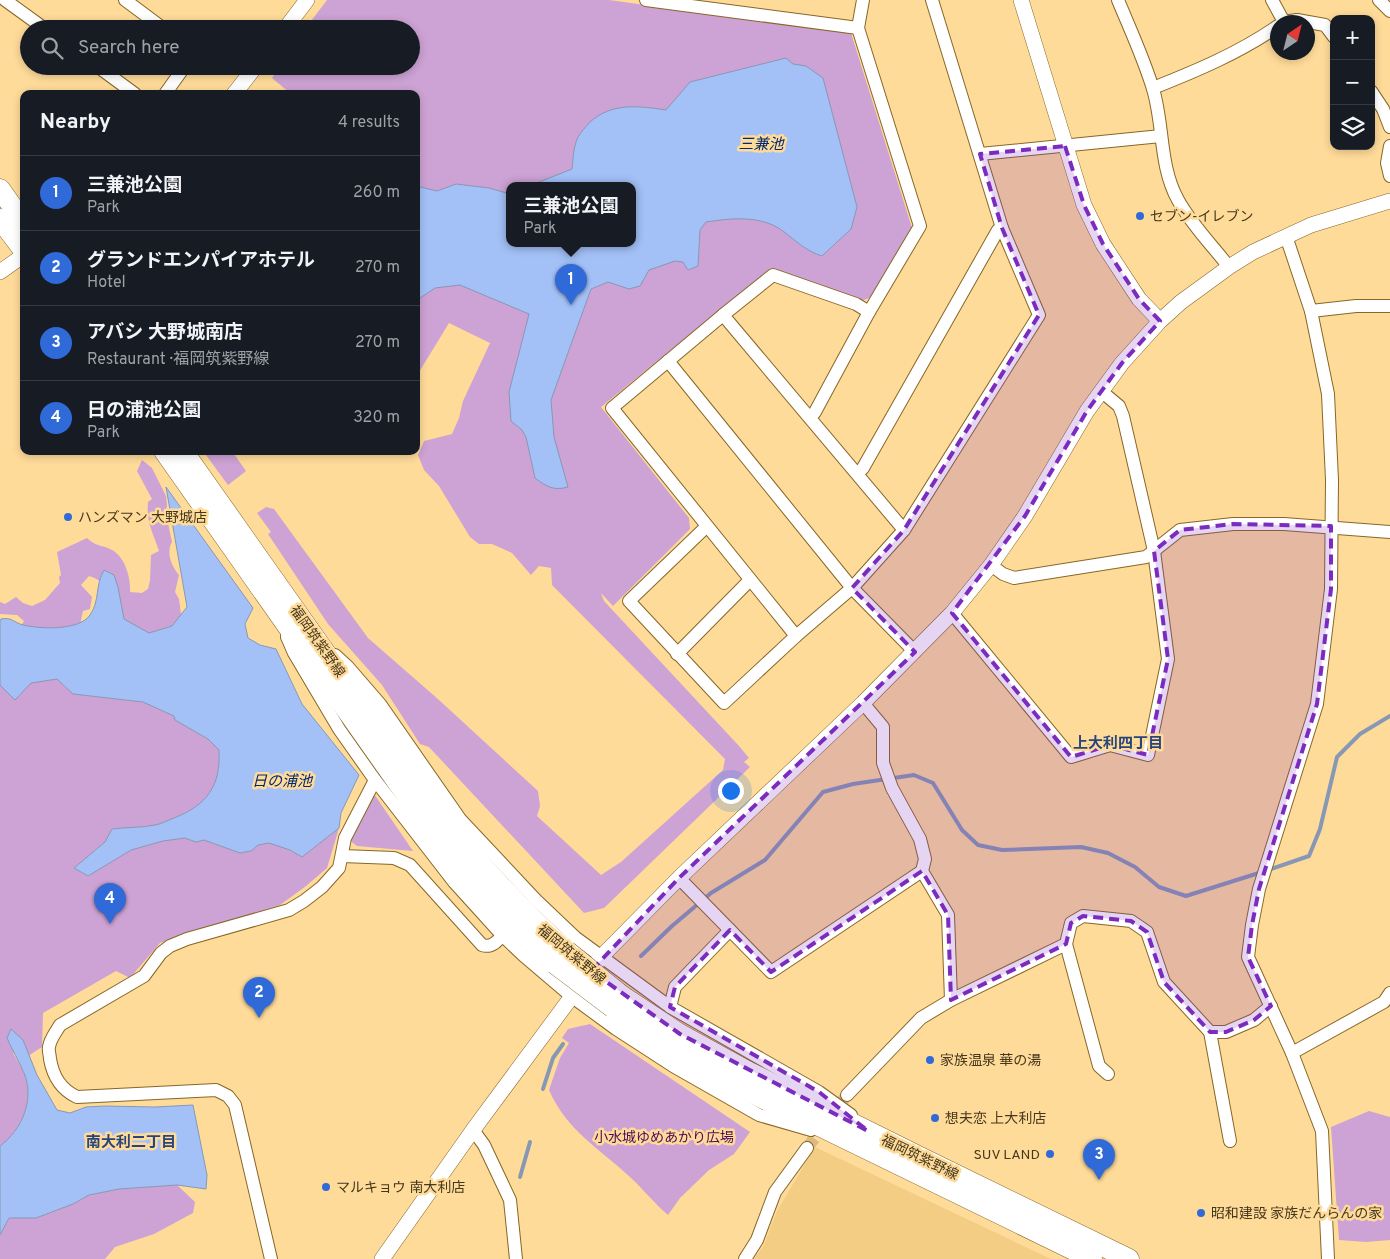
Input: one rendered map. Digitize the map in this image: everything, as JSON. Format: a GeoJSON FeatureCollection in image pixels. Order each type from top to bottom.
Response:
{"type":"FeatureCollection","features":[{"type":"Feature","properties":{"kind":"main road"},"geometry":{"type":"LineString","coordinates":[[0,189],[20,216]]}},
{"type":"Feature","properties":{"kind":"main road"},"geometry":{"type":"LineString","coordinates":[[0,218],[20,246]]}},
{"type":"Feature","properties":{"kind":"main road","name":"福岡筑紫野線"},"geometry":{"type":"LineString","coordinates":[[167,455],[274,610],[431,830],[466,875],[504,916],[617,1002],[664,1044],[731,1082],[862,1137],[1129,1259]]}},
{"type":"Feature","properties":{"kind":"main road","name":"福岡筑紫野線"},"geometry":{"type":"LineString","coordinates":[[186,455],[447,825],[519,906],[561,958]]}},
{"type":"Feature","properties":{"kind":"main road","name":"福岡筑紫野線"},"geometry":{"type":"LineString","coordinates":[[862,1137],[1092,1259]]}},
{"type":"Feature","properties":{"kind":"street"},"geometry":{"type":"LineString","coordinates":[[5,0],[33,20]]}},
{"type":"Feature","properties":{"kind":"street"},"geometry":{"type":"LineString","coordinates":[[125,0],[152,20]]}},
{"type":"Feature","properties":{"kind":"street"},"geometry":{"type":"LineString","coordinates":[[292,20],[306,0]]}},
{"type":"Feature","properties":{"kind":"street"},"geometry":{"type":"LineString","coordinates":[[646,0],[858,28]]}},
{"type":"Feature","properties":{"kind":"street"},"geometry":{"type":"LineString","coordinates":[[810,418],[869,312],[920,226],[858,28],[863,0]]}},
{"type":"Feature","properties":{"kind":"street"},"geometry":{"type":"LineString","coordinates":[[706,527],[629,601],[724,703],[796,636],[852,588],[904,530],[1039,315],[1002,228],[932,0]]}},
{"type":"Feature","properties":{"kind":"street"},"geometry":{"type":"LineString","coordinates":[[1021,0],[1064,146],[1084,205],[1103,244],[1139,299],[1160,321]]}},
{"type":"Feature","properties":{"kind":"street"},"geometry":{"type":"LineString","coordinates":[[1118,0],[1153,88],[1167,172],[1177,199],[1228,267]]}},
{"type":"Feature","properties":{"kind":"street"},"geometry":{"type":"LineString","coordinates":[[1272,0],[1280,15]]}},
{"type":"Feature","properties":{"kind":"street"},"geometry":{"type":"LineString","coordinates":[[1379,0],[1390,10]]}},
{"type":"Feature","properties":{"kind":"street"},"geometry":{"type":"LineString","coordinates":[[1315,23],[1325,25],[1330,32]]}},
{"type":"Feature","properties":{"kind":"street"},"geometry":{"type":"LineString","coordinates":[[1153,88],[1211,65],[1270,32]]}},
{"type":"Feature","properties":{"kind":"street"},"geometry":{"type":"LineString","coordinates":[[109,75],[130,90]]}},
{"type":"Feature","properties":{"kind":"street"},"geometry":{"type":"LineString","coordinates":[[168,90],[179,75]]}},
{"type":"Feature","properties":{"kind":"street"},"geometry":{"type":"LineString","coordinates":[[237,90],[249,75]]}},
{"type":"Feature","properties":{"kind":"street"},"geometry":{"type":"LineString","coordinates":[[1375,97],[1384,109],[1390,127]]}},
{"type":"Feature","properties":{"kind":"street"},"geometry":{"type":"LineString","coordinates":[[980,154],[1161,136]]}},
{"type":"Feature","properties":{"kind":"street"},"geometry":{"type":"LineString","coordinates":[[1390,146],[1387,163],[1390,176]]}},
{"type":"Feature","properties":{"kind":"street"},"geometry":{"type":"LineString","coordinates":[[382,1259],[473,1130],[601,958],[678,878],[915,652],[952,613],[991,565],[1025,516],[1101,391],[1122,363],[1160,321],[1181,302],[1228,267],[1286,236],[1339,216],[1390,201]]}},
{"type":"Feature","properties":{"kind":"street"},"geometry":{"type":"LineString","coordinates":[[858,473],[863,468],[998,230],[1002,228]]}},
{"type":"Feature","properties":{"kind":"street"},"geometry":{"type":"LineString","coordinates":[[1286,236],[1311,311],[1328,394],[1332,480],[1332,589],[1317,704],[1259,889],[1248,957],[1292,1052],[1322,1131],[1328,1259]]}},
{"type":"Feature","properties":{"kind":"street"},"geometry":{"type":"LineString","coordinates":[[0,272],[20,258]]}},
{"type":"Feature","properties":{"kind":"street"},"geometry":{"type":"LineString","coordinates":[[796,636],[706,527],[612,408],[723,314],[773,275],[856,304],[869,312]]}},
{"type":"Feature","properties":{"kind":"street"},"geometry":{"type":"LineString","coordinates":[[1311,311],[1356,306],[1390,306]]}},
{"type":"Feature","properties":{"kind":"street"},"geometry":{"type":"LineString","coordinates":[[723,314],[904,530]]}},
{"type":"Feature","properties":{"kind":"street"},"geometry":{"type":"LineString","coordinates":[[668,361],[852,588],[915,652]]}},
{"type":"Feature","properties":{"kind":"street"},"geometry":{"type":"LineString","coordinates":[[952,613],[1072,757],[1110,745],[1148,754],[1168,659],[1154,551],[1123,416],[1119,406],[1101,391]]}},
{"type":"Feature","properties":{"kind":"street"},"geometry":{"type":"LineString","coordinates":[[991,565],[1003,574],[1014,578],[1120,562],[1146,557],[1180,530],[1233,524],[1331,526],[1390,532]]}},
{"type":"Feature","properties":{"kind":"street"},"geometry":{"type":"LineString","coordinates":[[677,654],[750,580]]}},
{"type":"Feature","properties":{"kind":"street"},"geometry":{"type":"LineString","coordinates":[[274,610],[299,661],[339,729],[375,780],[454,882],[537,968],[616,1029],[673,1066],[759,1115],[862,1137]]}},
{"type":"Feature","properties":{"kind":"street"},"geometry":{"type":"LineString","coordinates":[[315,636],[348,667],[380,704],[460,819],[533,902],[601,958],[670,1007],[819,1092],[846,1111],[862,1137]]}},
{"type":"Feature","properties":{"kind":"street"},"geometry":{"type":"LineString","coordinates":[[678,878],[771,972],[922,871],[925,859],[920,839],[892,788],[883,763],[884,727],[863,702]]}},
{"type":"Feature","properties":{"kind":"street"},"geometry":{"type":"LineString","coordinates":[[271,1259],[236,1105],[228,1096],[216,1090],[77,1097],[70,1094],[56,1079],[52,1068],[49,1047],[53,1035],[60,1025],[144,976],[161,953],[170,946],[289,910],[304,901],[339,868],[345,838],[375,780]]}},
{"type":"Feature","properties":{"kind":"street"},"geometry":{"type":"LineString","coordinates":[[342,856],[402,860],[410,865],[482,944],[489,946],[505,933]]}},
{"type":"Feature","properties":{"kind":"street"},"geometry":{"type":"LineString","coordinates":[[922,871],[948,915],[950,1000]]}},
{"type":"Feature","properties":{"kind":"street"},"geometry":{"type":"LineString","coordinates":[[1108,1074],[1099,1066],[1066,944],[1071,923],[1083,916],[1131,920],[1147,932],[1164,982],[1210,1032],[1230,1141]]}},
{"type":"Feature","properties":{"kind":"street"},"geometry":{"type":"LineString","coordinates":[[670,1007],[675,986],[730,930]]}},
{"type":"Feature","properties":{"kind":"street"},"geometry":{"type":"LineString","coordinates":[[847,1095],[921,1018],[950,1000],[1066,944]]}},
{"type":"Feature","properties":{"kind":"street"},"geometry":{"type":"LineString","coordinates":[[1292,1052],[1384,1002],[1390,993]]}},
{"type":"Feature","properties":{"kind":"street"},"geometry":{"type":"LineString","coordinates":[[1210,1032],[1226,1032],[1254,1020],[1270,1006]]}},
{"type":"Feature","properties":{"kind":"street"},"geometry":{"type":"LineString","coordinates":[[473,1130],[484,1145],[510,1200],[516,1258]]}},
{"type":"Feature","properties":{"kind":"street"},"geometry":{"type":"LineString","coordinates":[[745,1259],[757,1240],[775,1192],[807,1148]]}},
{"type":"Feature","properties":{"kind":"highlighted area"},"geometry":{"type":"Polygon","coordinates":[[[1065,146],[1084,205],[1103,244],[1139,299],[1160,321],[1122,363],[1087,411],[1025,516],[952,613],[1071,757],[1110,745],[1148,755],[1168,659],[1154,551],[1180,530],[1233,524],[1331,526],[1331,589],[1317,704],[1259,889],[1248,957],[1271,1006],[1254,1020],[1226,1032],[1210,1032],[1164,982],[1147,932],[1131,921],[1083,916],[1071,923],[1066,944],[951,1000],[948,915],[922,871],[771,972],[730,930],[675,987],[670,1007],[819,1092],[868,1131],[680,1034],[591,971],[679,878],[915,652],[852,588],[904,530],[1039,315],[1002,228],[980,154],[1065,146]]]}},
{"type":"Feature","properties":{"kind":"shaded area"},"geometry":{"type":"Polygon","coordinates":[[[815,1147],[1051,1259],[754,1259],[764,1245],[777,1211],[815,1147]]]}},
{"type":"Feature","properties":{"kind":"green space"},"geometry":{"type":"Polygon","coordinates":[[[327,0],[609,0],[851,33],[912,228],[872,297],[861,301],[771,268],[601,407],[689,518],[690,529],[613,606],[601,593],[604,601],[739,746],[749,758],[744,762],[750,767],[604,908],[584,913],[429,747],[420,744],[382,685],[328,624],[268,534],[271,532],[257,513],[266,507],[274,509],[368,638],[538,791],[540,806],[537,816],[601,875],[621,862],[723,770],[725,759],[552,585],[551,568],[539,566],[531,575],[512,553],[492,544],[479,544],[470,537],[439,486],[424,470],[418,455],[420,455],[424,441],[452,434],[459,418],[463,401],[490,343],[449,323],[420,370],[420,90],[286,90],[272,78],[274,75],[420,75],[420,20],[312,20],[327,0]]]}},
{"type":"Feature","properties":{"kind":"green space"},"geometry":{"type":"Polygon","coordinates":[[[206,455],[235,455],[246,471],[228,485],[206,455]]]}},
{"type":"Feature","properties":{"kind":"green space"},"geometry":{"type":"Polygon","coordinates":[[[142,460],[152,468],[166,496],[166,514],[172,542],[169,554],[179,575],[175,592],[179,599],[182,622],[158,636],[127,634],[118,608],[109,592],[97,579],[89,576],[81,585],[92,597],[90,609],[83,611],[78,634],[20,628],[24,621],[17,615],[0,614],[0,602],[5,604],[16,597],[23,603],[32,606],[45,600],[60,583],[59,577],[61,575],[57,552],[87,538],[117,553],[124,563],[128,574],[130,592],[142,593],[148,589],[151,555],[159,551],[148,516],[148,502],[152,499],[137,471],[142,460]]]}},
{"type":"Feature","properties":{"kind":"green space"},"geometry":{"type":"Polygon","coordinates":[[[57,679],[73,694],[143,702],[174,716],[175,720],[208,739],[219,750],[218,774],[215,784],[204,800],[186,813],[158,824],[112,829],[105,842],[74,868],[88,876],[131,850],[163,841],[185,838],[196,842],[204,840],[240,853],[251,851],[258,845],[269,843],[290,850],[302,857],[339,828],[327,868],[280,905],[160,943],[130,978],[116,971],[43,1013],[42,1047],[28,1056],[23,1040],[13,1053],[23,1070],[27,1083],[27,1103],[15,1132],[0,1146],[0,685],[15,700],[31,683],[57,679]]]}},
{"type":"Feature","properties":{"kind":"green space"},"geometry":{"type":"Polygon","coordinates":[[[374,794],[413,851],[357,846],[349,840],[374,794]]]}},
{"type":"Feature","properties":{"kind":"green space","name":"小水城ゆめあかり広場"},"geometry":{"type":"Polygon","coordinates":[[[590,1024],[750,1132],[734,1154],[709,1170],[680,1198],[668,1215],[630,1177],[574,1128],[556,1104],[549,1090],[560,1058],[569,1043],[562,1038],[568,1029],[590,1024]]]}},
{"type":"Feature","properties":{"kind":"green space"},"geometry":{"type":"Polygon","coordinates":[[[1369,1111],[1390,1117],[1390,1240],[1366,1242],[1339,1240],[1331,1127],[1369,1111]]]}},
{"type":"Feature","properties":{"kind":"green space"},"geometry":{"type":"Polygon","coordinates":[[[177,1185],[195,1202],[193,1213],[154,1234],[115,1247],[105,1259],[0,1259],[0,1235],[9,1218],[36,1218],[73,1204],[89,1195],[119,1189],[177,1185]]]}},
{"type":"Feature","properties":{"kind":"water","name":"三兼池"},"geometry":{"type":"Polygon","coordinates":[[[786,58],[793,64],[806,66],[823,78],[857,207],[851,229],[822,256],[806,249],[783,231],[765,222],[746,219],[726,219],[706,222],[700,230],[698,266],[688,270],[683,262],[675,261],[649,270],[640,286],[629,289],[608,282],[591,289],[551,400],[554,437],[568,487],[551,487],[535,478],[526,437],[522,430],[511,421],[509,392],[529,314],[460,285],[435,288],[420,298],[420,187],[437,191],[456,184],[489,188],[506,193],[506,247],[636,247],[636,182],[539,182],[572,169],[574,149],[578,137],[589,123],[598,116],[626,107],[666,110],[690,82],[786,58]]]}},
{"type":"Feature","properties":{"kind":"water","name":"日の浦池"},"geometry":{"type":"Polygon","coordinates":[[[166,487],[253,608],[245,624],[248,638],[260,645],[276,649],[302,704],[359,775],[341,813],[339,828],[302,857],[290,850],[269,843],[258,845],[251,851],[240,853],[204,840],[196,842],[185,838],[163,841],[131,850],[88,876],[74,868],[105,842],[112,829],[160,824],[185,813],[203,800],[210,793],[214,784],[219,763],[219,750],[208,739],[175,720],[174,716],[143,702],[73,694],[57,679],[31,683],[15,700],[0,685],[0,621],[1,619],[8,619],[23,625],[49,628],[77,624],[85,620],[93,610],[99,581],[104,570],[114,575],[124,619],[149,633],[172,626],[187,607],[166,487]]]}},
{"type":"Feature","properties":{"kind":"water"},"geometry":{"type":"Polygon","coordinates":[[[11,1029],[23,1040],[37,1075],[57,1110],[70,1113],[86,1107],[193,1105],[207,1175],[206,1189],[177,1185],[119,1189],[89,1195],[73,1204],[36,1218],[9,1218],[0,1235],[0,1146],[15,1132],[20,1123],[27,1103],[28,1093],[24,1073],[7,1038],[11,1029]]]}},
{"type":"Feature","properties":{"kind":"waterway"},"geometry":{"type":"LineString","coordinates":[[1268,870],[1309,856],[1320,829],[1337,757],[1360,734],[1390,716]]}},
{"type":"Feature","properties":{"kind":"waterway"},"geometry":{"type":"LineString","coordinates":[[641,956],[672,926],[711,893],[765,860],[823,792],[853,784],[914,775],[933,783],[962,830],[978,845],[1002,850],[1081,847],[1108,853],[1135,867],[1159,887],[1186,896],[1262,872]]}},
{"type":"Feature","properties":{"kind":"waterway"},"geometry":{"type":"LineString","coordinates":[[543,1089],[553,1058],[563,1044]]}},
{"type":"Feature","properties":{"kind":"waterway"},"geometry":{"type":"LineString","coordinates":[[520,1177],[530,1142]]}},
{"type":"Feature","properties":{"kind":"tunnel"},"geometry":{"type":"LineString","coordinates":[[807,1148],[847,1095]]}},
{"type":"Feature","properties":{"kind":"place","name":"セブン-イレブン"},"geometry":{"type":"Point","coordinates":[1140,216]}},
{"type":"Feature","properties":{"kind":"place","name":"三兼池公園"},"geometry":{"type":"Point","coordinates":[571,305]}},
{"type":"Feature","properties":{"kind":"place","name":"ハンズマン 大野城店"},"geometry":{"type":"Point","coordinates":[68,517]}},
{"type":"Feature","properties":{"kind":"place","name":"日の浦池公園"},"geometry":{"type":"Point","coordinates":[110,924]}},
{"type":"Feature","properties":{"kind":"place","name":"グランドエンパイアホテル"},"geometry":{"type":"Point","coordinates":[259,1018]}},
{"type":"Feature","properties":{"kind":"place","name":"家族温泉 華の湯"},"geometry":{"type":"Point","coordinates":[930,1060]}},
{"type":"Feature","properties":{"kind":"place","name":"想夫恋 上大利店"},"geometry":{"type":"Point","coordinates":[935,1118]}},
{"type":"Feature","properties":{"kind":"place","name":"SUV LAND"},"geometry":{"type":"Point","coordinates":[1050,1154]}},
{"type":"Feature","properties":{"kind":"place","name":"アバシ 大野城南店"},"geometry":{"type":"Point","coordinates":[1099,1180]}},
{"type":"Feature","properties":{"kind":"place","name":"マルキョウ 南大利店"},"geometry":{"type":"Point","coordinates":[326,1187]}},
{"type":"Feature","properties":{"kind":"place","name":"昭和建設 家族だんらんの家"},"geometry":{"type":"Point","coordinates":[1201,1213]}},
{"type":"Feature","properties":{"kind":"district","name":"上大利四丁目"},"geometry":{"type":"Point","coordinates":[1118,743]}},
{"type":"Feature","properties":{"kind":"district","name":"南大利二丁目"},"geometry":{"type":"Point","coordinates":[131,1142]}}]}
